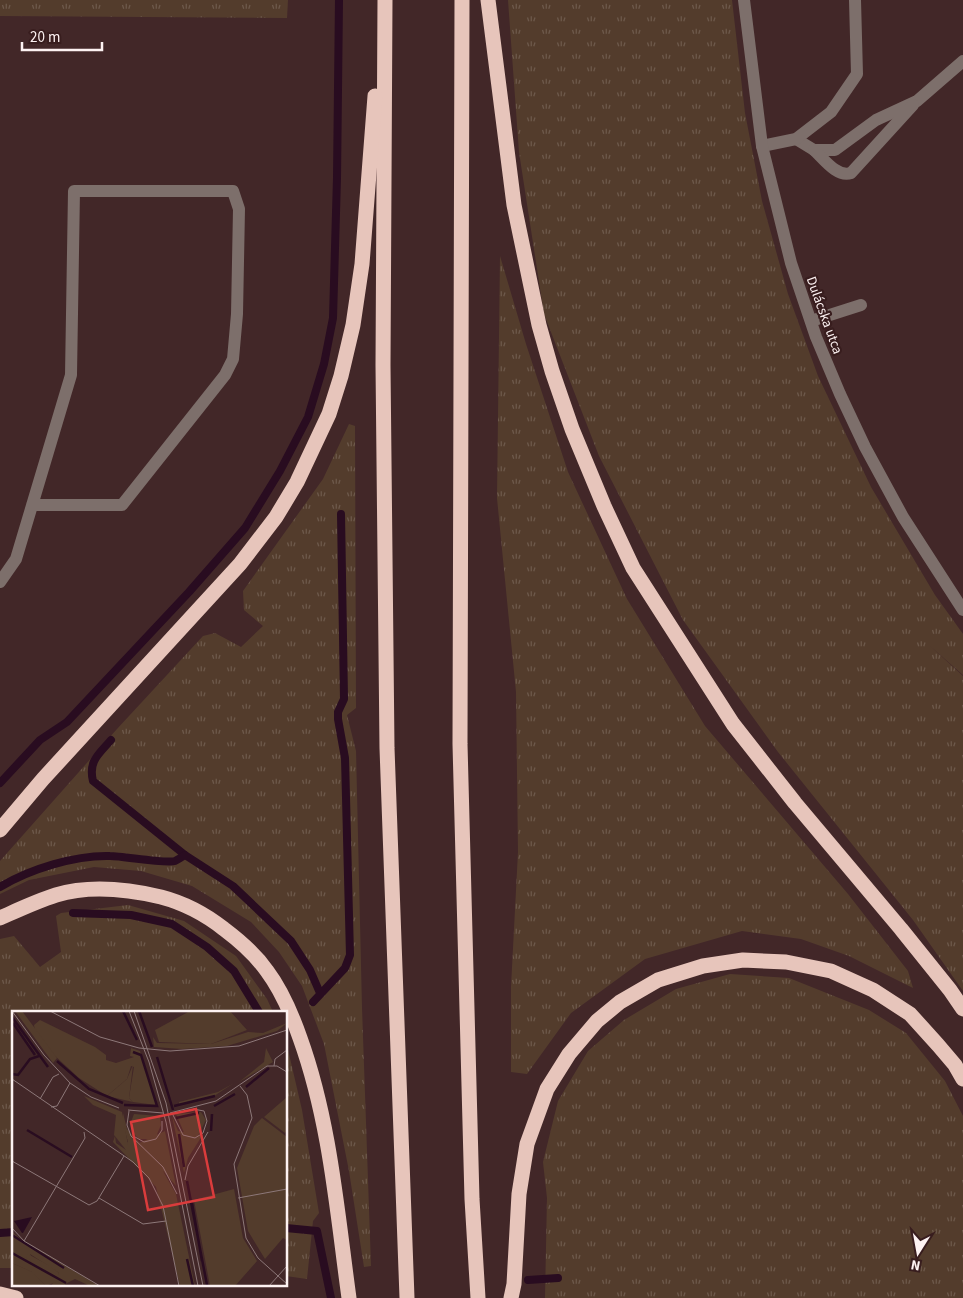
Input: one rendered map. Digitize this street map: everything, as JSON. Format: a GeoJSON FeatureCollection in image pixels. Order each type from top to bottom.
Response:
{"type":"FeatureCollection","features":[{"type":"Feature","properties":{"kind":"highway"},"geometry":{"type":"LineString","coordinates":[[0,830],[43,779],[240,564],[276,517],[297,482],[329,414],[341,376],[353,324],[362,264],[384,0]]}},
{"type":"Feature","properties":{"kind":"highway"},"geometry":{"type":"LineString","coordinates":[[384,0],[383,365],[387,748],[407,1298]]}},
{"type":"Feature","properties":{"kind":"highway"},"geometry":{"type":"LineString","coordinates":[[462,0],[460,744],[472,1199],[478,1298]]}},
{"type":"Feature","properties":{"kind":"highway"},"geometry":{"type":"LineString","coordinates":[[488,0],[514,205],[539,325],[572,430],[633,568],[732,724],[795,803],[901,929],[963,1009]]}},
{"type":"Feature","properties":{"kind":"highway"},"geometry":{"type":"LineString","coordinates":[[0,918],[58,895],[99,889],[141,892],[172,900],[189,907],[208,917],[244,945],[268,972],[292,1014],[312,1069],[326,1144],[349,1298]]}},
{"type":"Feature","properties":{"kind":"highway"},"geometry":{"type":"LineString","coordinates":[[511,1298],[514,1284],[519,1194],[526,1153],[547,1089],[570,1054],[597,1021],[620,1002],[658,980],[702,966],[743,960],[786,962],[831,971],[873,990],[910,1014],[955,1065],[963,1078]]}},
{"type":"Feature","properties":{"kind":"highway"},"geometry":{"type":"LineString","coordinates":[[0,1294],[16,1298]]}},
{"type":"Feature","properties":{"kind":"street","name":"Dulácska utca"},"geometry":{"type":"LineString","coordinates":[[744,0],[762,146],[791,263],[810,321],[864,447],[903,517],[963,610]]}},
{"type":"Feature","properties":{"kind":"street"},"geometry":{"type":"LineString","coordinates":[[762,146],[796,139],[831,112],[857,74],[855,0]]}},
{"type":"Feature","properties":{"kind":"street"},"geometry":{"type":"LineString","coordinates":[[796,139],[814,150],[837,172],[846,175],[850,173],[917,101],[963,61]]}},
{"type":"Feature","properties":{"kind":"street"},"geometry":{"type":"LineString","coordinates":[[814,150],[835,150],[876,120],[917,101]]}},
{"type":"Feature","properties":{"kind":"street"},"geometry":{"type":"LineString","coordinates":[[0,582],[16,559],[32,505],[71,375],[74,191],[232,192],[239,209],[236,314],[233,359],[225,375],[122,505],[32,505]]}},
{"type":"Feature","properties":{"kind":"street"},"geometry":{"type":"LineString","coordinates":[[810,321],[861,306]]}},
{"type":"Feature","properties":{"kind":"green space"},"geometry":{"type":"Polygon","coordinates":[[[0,0],[288,0],[287,18],[0,16],[0,0]]]}},
{"type":"Feature","properties":{"kind":"green space"},"geometry":{"type":"Polygon","coordinates":[[[508,0],[732,0],[745,113],[762,201],[788,294],[818,376],[871,487],[935,595],[963,634],[963,675],[929,645],[963,676],[963,991],[913,920],[778,752],[683,620],[599,456],[544,314],[519,152],[508,0]]]}},
{"type":"Feature","properties":{"kind":"green space"},"geometry":{"type":"Polygon","coordinates":[[[500,256],[526,344],[568,472],[627,599],[705,726],[848,894],[908,971],[913,988],[849,956],[801,939],[742,931],[645,959],[571,1013],[527,1074],[511,1072],[511,987],[518,852],[516,692],[497,498],[500,256]]]}},
{"type":"Feature","properties":{"kind":"green space"},"geometry":{"type":"Polygon","coordinates":[[[349,424],[355,426],[356,708],[347,715],[356,751],[371,1266],[364,1267],[349,1171],[324,1044],[302,986],[279,952],[251,922],[192,886],[141,871],[94,867],[29,880],[0,894],[0,861],[117,729],[203,636],[215,633],[241,647],[263,626],[244,610],[243,591],[323,479],[349,424]]]}},
{"type":"Feature","properties":{"kind":"green space"},"geometry":{"type":"Polygon","coordinates":[[[128,905],[184,921],[236,956],[267,999],[273,1011],[12,1011],[12,1268],[0,1268],[0,939],[14,936],[40,967],[61,952],[56,916],[61,913],[128,905]]]}},
{"type":"Feature","properties":{"kind":"green space"},"geometry":{"type":"Polygon","coordinates":[[[730,974],[789,978],[869,1010],[906,1033],[945,1081],[963,1116],[963,1298],[545,1298],[547,1198],[543,1162],[558,1101],[588,1051],[624,1020],[676,989],[730,974]]]}},
{"type":"Feature","properties":{"kind":"green space"},"geometry":{"type":"Polygon","coordinates":[[[288,1050],[302,1110],[319,1213],[313,1221],[307,1279],[288,1276],[288,1050]]]}},
{"type":"Feature","properties":{"kind":"waterway"},"geometry":{"type":"LineString","coordinates":[[0,783],[40,740],[67,722],[189,592],[245,528],[280,471],[308,417],[324,364],[333,318],[339,0]]}},
{"type":"Feature","properties":{"kind":"waterway"},"geometry":{"type":"LineString","coordinates":[[313,1002],[345,968],[350,955],[345,758],[338,719],[338,712],[344,699],[341,514]]}},
{"type":"Feature","properties":{"kind":"waterway"},"geometry":{"type":"LineString","coordinates":[[111,740],[93,763],[93,781],[185,855]]}},
{"type":"Feature","properties":{"kind":"waterway"},"geometry":{"type":"LineString","coordinates":[[0,887],[25,874],[53,864],[82,858],[110,856],[170,862],[185,855],[233,886],[291,941],[310,970],[320,993]]}},
{"type":"Feature","properties":{"kind":"waterway"},"geometry":{"type":"LineString","coordinates":[[73,913],[131,915],[172,924],[207,947],[234,971],[258,1011]]}},
{"type":"Feature","properties":{"kind":"waterway"},"geometry":{"type":"LineString","coordinates":[[288,1228],[317,1231],[331,1298]]}},
{"type":"Feature","properties":{"kind":"waterway"},"geometry":{"type":"LineString","coordinates":[[0,1233],[12,1232]]}},
{"type":"Feature","properties":{"kind":"waterway"},"geometry":{"type":"LineString","coordinates":[[528,1280],[558,1278]]}}]}
